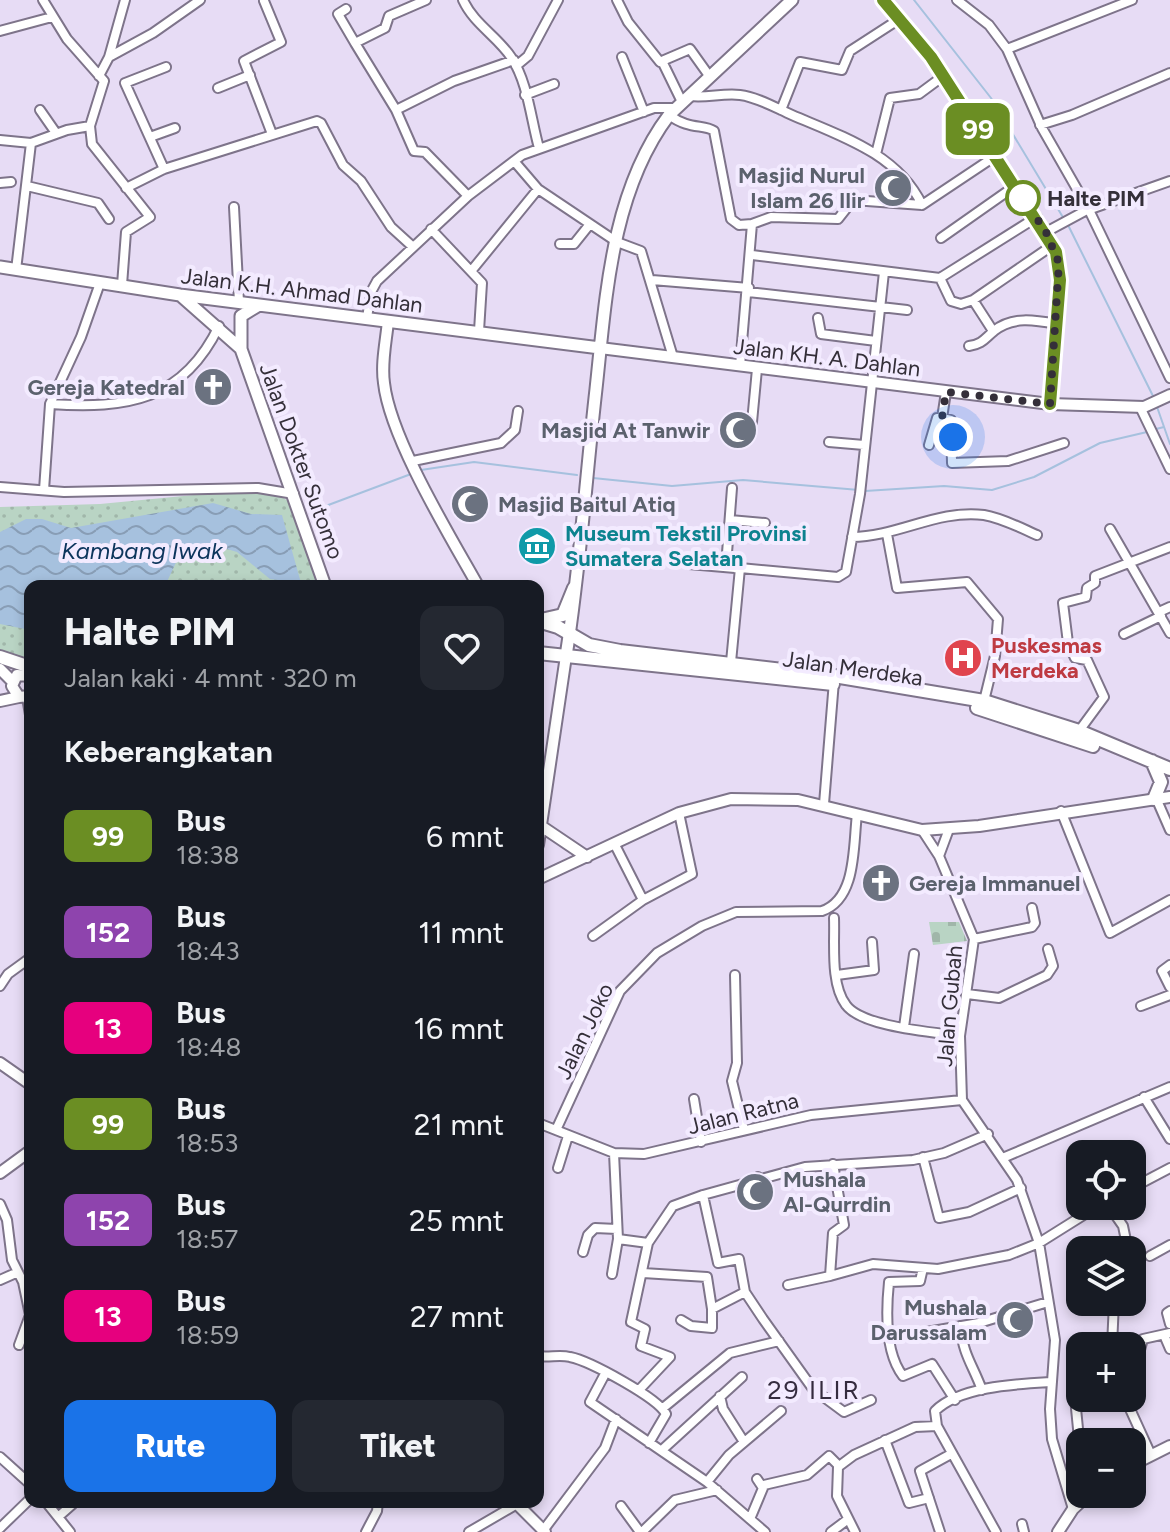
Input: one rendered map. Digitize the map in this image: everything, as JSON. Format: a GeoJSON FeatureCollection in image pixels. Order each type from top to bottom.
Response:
{"type":"FeatureCollection","features":[{"type":"Feature","properties":{"kind":"main road"},"geometry":{"type":"LineString","coordinates":[[566,656],[600,348],[617,242],[634,176],[654,135],[679,105],[792,0]]}},
{"type":"Feature","properties":{"kind":"main road","name":"Jalan K.H. Ahmad Dahlan"},"geometry":{"type":"LineString","coordinates":[[0,267],[180,295],[600,348]]}},
{"type":"Feature","properties":{"kind":"main road"},"geometry":{"type":"LineString","coordinates":[[180,295],[219,326],[241,349]]}},
{"type":"Feature","properties":{"kind":"main road"},"geometry":{"type":"LineString","coordinates":[[241,349],[241,316],[259,305]]}},
{"type":"Feature","properties":{"kind":"main road","name":"Jalan Dokter Sutomo"},"geometry":{"type":"LineString","coordinates":[[241,349],[323,580]]}},
{"type":"Feature","properties":{"kind":"main road"},"geometry":{"type":"LineString","coordinates":[[544,620],[563,615],[574,588]]}},
{"type":"Feature","properties":{"kind":"main road","name":"Jalan Merdeka"},"geometry":{"type":"LineString","coordinates":[[544,623],[589,645],[731,662],[983,709],[1082,741],[1166,773]]}},
{"type":"Feature","properties":{"kind":"main road","name":"Jalan Merdeka"},"geometry":{"type":"LineString","coordinates":[[544,654],[834,680],[984,701],[1079,731],[1152,761],[1166,773]]}},
{"type":"Feature","properties":{"kind":"main road"},"geometry":{"type":"LineString","coordinates":[[0,657],[24,665]]}},
{"type":"Feature","properties":{"kind":"main road"},"geometry":{"type":"LineString","coordinates":[[1155,798],[1166,773]]}},
{"type":"Feature","properties":{"kind":"street"},"geometry":{"type":"LineString","coordinates":[[43,0],[52,17],[101,79],[125,83],[166,67]]}},
{"type":"Feature","properties":{"kind":"street"},"geometry":{"type":"LineString","coordinates":[[122,285],[126,232],[150,217],[92,144],[90,126],[125,0]]}},
{"type":"Feature","properties":{"kind":"street"},"geometry":{"type":"LineString","coordinates":[[109,57],[153,33],[200,0]]}},
{"type":"Feature","properties":{"kind":"street"},"geometry":{"type":"LineString","coordinates":[[355,43],[385,28],[389,16],[426,0]]}},
{"type":"Feature","properties":{"kind":"street"},"geometry":{"type":"LineString","coordinates":[[463,0],[471,15],[501,43],[515,63],[539,148]]}},
{"type":"Feature","properties":{"kind":"street"},"geometry":{"type":"LineString","coordinates":[[397,111],[454,81],[515,63],[528,56],[558,0]]}},
{"type":"Feature","properties":{"kind":"street"},"geometry":{"type":"LineString","coordinates":[[617,0],[628,22],[660,62],[692,128],[711,128],[732,222],[752,224],[771,217],[838,219],[853,200],[922,205],[994,157]]}},
{"type":"Feature","properties":{"kind":"street"},"geometry":{"type":"LineString","coordinates":[[883,0],[901,18],[994,157],[1037,217],[1050,230],[1060,280],[1050,404]]}},
{"type":"Feature","properties":{"kind":"street"},"geometry":{"type":"LineString","coordinates":[[957,0],[989,25],[1007,49],[1040,125],[1087,210],[1170,378]]}},
{"type":"Feature","properties":{"kind":"street"},"geometry":{"type":"LineString","coordinates":[[1007,49],[1132,0]]}},
{"type":"Feature","properties":{"kind":"street"},"geometry":{"type":"LineString","coordinates":[[264,1],[281,42],[245,58],[272,134]]}},
{"type":"Feature","properties":{"kind":"street"},"geometry":{"type":"LineString","coordinates":[[346,9],[338,14],[397,111],[414,151],[425,152],[468,196]]}},
{"type":"Feature","properties":{"kind":"street"},"geometry":{"type":"LineString","coordinates":[[0,31],[22,28],[52,17]]}},
{"type":"Feature","properties":{"kind":"street"},"geometry":{"type":"LineString","coordinates":[[781,110],[800,62],[840,71],[850,51],[901,18]]}},
{"type":"Feature","properties":{"kind":"street"},"geometry":{"type":"LineString","coordinates":[[660,62],[690,49],[710,77]]}},
{"type":"Feature","properties":{"kind":"street"},"geometry":{"type":"LineString","coordinates":[[622,57],[644,112]]}},
{"type":"Feature","properties":{"kind":"street"},"geometry":{"type":"LineString","coordinates":[[1040,125],[1072,115],[1170,73]]}},
{"type":"Feature","properties":{"kind":"street"},"geometry":{"type":"LineString","coordinates":[[218,88],[250,75]]}},
{"type":"Feature","properties":{"kind":"street"},"geometry":{"type":"LineString","coordinates":[[876,154],[890,98],[919,94],[942,77]]}},
{"type":"Feature","properties":{"kind":"street"},"geometry":{"type":"LineString","coordinates":[[125,83],[164,169]]}},
{"type":"Feature","properties":{"kind":"street"},"geometry":{"type":"LineString","coordinates":[[525,95],[554,84]]}},
{"type":"Feature","properties":{"kind":"street"},"geometry":{"type":"LineString","coordinates":[[367,318],[373,286],[468,196],[514,161],[539,148],[659,107],[740,95],[781,110],[876,154],[910,183],[922,205]]}},
{"type":"Feature","properties":{"kind":"street"},"geometry":{"type":"LineString","coordinates":[[40,110],[56,133]]}},
{"type":"Feature","properties":{"kind":"street"},"geometry":{"type":"LineString","coordinates":[[126,188],[164,169],[317,121],[321,123],[343,165],[361,181],[391,227],[413,247]]}},
{"type":"Feature","properties":{"kind":"street"},"geometry":{"type":"LineString","coordinates":[[0,140],[31,143],[56,133],[90,126]]}},
{"type":"Feature","properties":{"kind":"street"},"geometry":{"type":"LineString","coordinates":[[150,137],[175,128]]}},
{"type":"Feature","properties":{"kind":"street"},"geometry":{"type":"LineString","coordinates":[[16,270],[31,143]]}},
{"type":"Feature","properties":{"kind":"street"},"geometry":{"type":"LineString","coordinates":[[514,161],[538,189],[617,242],[641,251],[673,357]]}},
{"type":"Feature","properties":{"kind":"street"},"geometry":{"type":"LineString","coordinates":[[1050,230],[1087,210],[1170,181]]}},
{"type":"Feature","properties":{"kind":"street"},"geometry":{"type":"LineString","coordinates":[[0,183],[11,182]]}},
{"type":"Feature","properties":{"kind":"street"},"geometry":{"type":"LineString","coordinates":[[27,186],[98,203],[109,219]]}},
{"type":"Feature","properties":{"kind":"street"},"geometry":{"type":"LineString","coordinates":[[941,238],[1015,186]]}},
{"type":"Feature","properties":{"kind":"street"},"geometry":{"type":"LineString","coordinates":[[472,270],[538,189]]}},
{"type":"Feature","properties":{"kind":"street"},"geometry":{"type":"LineString","coordinates":[[234,207],[239,302]]}},
{"type":"Feature","properties":{"kind":"street"},"geometry":{"type":"LineString","coordinates":[[752,255],[940,278],[1037,217]]}},
{"type":"Feature","properties":{"kind":"street"},"geometry":{"type":"LineString","coordinates":[[560,244],[574,244],[590,224]]}},
{"type":"Feature","properties":{"kind":"street"},"geometry":{"type":"LineString","coordinates":[[740,366],[752,255],[752,224]]}},
{"type":"Feature","properties":{"kind":"street"},"geometry":{"type":"LineString","coordinates":[[431,229],[482,283],[479,331]]}},
{"type":"Feature","properties":{"kind":"street"},"geometry":{"type":"LineString","coordinates":[[940,278],[951,301],[961,304],[973,300],[1053,245]]}},
{"type":"Feature","properties":{"kind":"street"},"geometry":{"type":"LineString","coordinates":[[689,564],[838,577],[846,572],[860,489],[884,272]]}},
{"type":"Feature","properties":{"kind":"street"},"geometry":{"type":"LineString","coordinates":[[652,280],[907,310]]}},
{"type":"Feature","properties":{"kind":"street"},"geometry":{"type":"LineString","coordinates":[[44,490],[50,404],[81,337],[100,283]]}},
{"type":"Feature","properties":{"kind":"street"},"geometry":{"type":"LineString","coordinates":[[973,300],[993,331]]}},
{"type":"Feature","properties":{"kind":"street"},"geometry":{"type":"LineString","coordinates":[[818,318],[821,334],[876,341]]}},
{"type":"Feature","properties":{"kind":"street"},"geometry":{"type":"LineString","coordinates":[[969,346],[985,342],[993,331],[1026,319],[1056,324]]}},
{"type":"Feature","properties":{"kind":"street"},"geometry":{"type":"LineString","coordinates":[[388,321],[384,386],[416,468],[475,580]]}},
{"type":"Feature","properties":{"kind":"street"},"geometry":{"type":"LineString","coordinates":[[50,404],[110,404],[157,394],[187,372],[219,326]]}},
{"type":"Feature","properties":{"kind":"street","name":"Jalan KH. A. Dahlan"},"geometry":{"type":"LineString","coordinates":[[600,348],[1050,404],[1142,407]]}},
{"type":"Feature","properties":{"kind":"street"},"geometry":{"type":"LineString","coordinates":[[752,422],[757,369]]}},
{"type":"Feature","properties":{"kind":"street"},"geometry":{"type":"LineString","coordinates":[[942,418],[946,392]]}},
{"type":"Feature","properties":{"kind":"street"},"geometry":{"type":"LineString","coordinates":[[1169,396],[1142,407],[1170,469]]}},
{"type":"Feature","properties":{"kind":"street"},"geometry":{"type":"LineString","coordinates":[[416,468],[510,439],[518,411]]}},
{"type":"Feature","properties":{"kind":"street"},"geometry":{"type":"LineString","coordinates":[[929,445],[937,418],[951,420],[952,463],[1008,461],[1064,443]]}},
{"type":"Feature","properties":{"kind":"street"},"geometry":{"type":"LineString","coordinates":[[829,442],[864,445]]}},
{"type":"Feature","properties":{"kind":"street"},"geometry":{"type":"LineString","coordinates":[[0,487],[44,490],[258,488],[294,494]]}},
{"type":"Feature","properties":{"kind":"street"},"geometry":{"type":"LineString","coordinates":[[731,662],[737,568],[727,553],[732,488]]}},
{"type":"Feature","properties":{"kind":"street"},"geometry":{"type":"LineString","coordinates":[[852,537],[887,534],[946,517],[983,515],[1037,535]]}},
{"type":"Feature","properties":{"kind":"street"},"geometry":{"type":"LineString","coordinates":[[730,520],[765,523]]}},
{"type":"Feature","properties":{"kind":"street"},"geometry":{"type":"LineString","coordinates":[[1110,529],[1170,633]]}},
{"type":"Feature","properties":{"kind":"street"},"geometry":{"type":"LineString","coordinates":[[887,534],[897,588],[967,582],[998,619],[995,656],[984,701]]}},
{"type":"Feature","properties":{"kind":"street"},"geometry":{"type":"LineString","coordinates":[[1079,731],[1104,697],[1087,660],[1075,658],[1070,648],[1063,603],[1086,597],[1087,588],[1095,583],[1095,576],[1170,547]]}},
{"type":"Feature","properties":{"kind":"street"},"geometry":{"type":"LineString","coordinates":[[1124,634],[1170,607]]}},
{"type":"Feature","properties":{"kind":"street"},"geometry":{"type":"LineString","coordinates":[[544,806],[566,656]]}},
{"type":"Feature","properties":{"kind":"street"},"geometry":{"type":"LineString","coordinates":[[0,669],[24,694]]}},
{"type":"Feature","properties":{"kind":"street"},"geometry":{"type":"LineString","coordinates":[[0,699],[21,674],[24,675]]}},
{"type":"Feature","properties":{"kind":"street"},"geometry":{"type":"LineString","coordinates":[[824,804],[834,680]]}},
{"type":"Feature","properties":{"kind":"street"},"geometry":{"type":"LineString","coordinates":[[0,699],[24,696]]}},
{"type":"Feature","properties":{"kind":"street"},"geometry":{"type":"LineString","coordinates":[[544,876],[679,813],[709,803],[746,797],[824,804],[922,830],[949,829],[1170,797]]}},
{"type":"Feature","properties":{"kind":"street"},"geometry":{"type":"LineString","coordinates":[[1155,798],[1170,830]]}},
{"type":"Feature","properties":{"kind":"street"},"geometry":{"type":"LineString","coordinates":[[1061,811],[1110,933],[1170,900]]}},
{"type":"Feature","properties":{"kind":"street"},"geometry":{"type":"LineString","coordinates":[[593,936],[643,900],[692,874],[679,813]]}},
{"type":"Feature","properties":{"kind":"street","name":"Jalan Joko"},"geometry":{"type":"LineString","coordinates":[[556,1130],[607,1015],[631,977],[675,942],[736,912],[822,911],[833,907],[843,897],[857,814]]}},
{"type":"Feature","properties":{"kind":"street"},"geometry":{"type":"LineString","coordinates":[[544,828],[587,857]]}},
{"type":"Feature","properties":{"kind":"street"},"geometry":{"type":"LineString","coordinates":[[939,856],[949,829]]}},
{"type":"Feature","properties":{"kind":"street","name":"Jalan Gubah"},"geometry":{"type":"LineString","coordinates":[[922,830],[939,856],[974,939],[960,1036],[962,1100]]}},
{"type":"Feature","properties":{"kind":"street"},"geometry":{"type":"LineString","coordinates":[[614,843],[643,900]]}},
{"type":"Feature","properties":{"kind":"street"},"geometry":{"type":"LineString","coordinates":[[974,939],[1034,926],[1032,908]]}},
{"type":"Feature","properties":{"kind":"street"},"geometry":{"type":"LineString","coordinates":[[834,918],[837,975],[846,1007],[863,1018],[960,1036]]}},
{"type":"Feature","properties":{"kind":"street"},"geometry":{"type":"LineString","coordinates":[[837,975],[874,970],[872,942]]}},
{"type":"Feature","properties":{"kind":"street"},"geometry":{"type":"LineString","coordinates":[[967,994],[999,998],[1047,975],[1053,966],[1048,949]]}},
{"type":"Feature","properties":{"kind":"street"},"geometry":{"type":"LineString","coordinates":[[904,1027],[914,954]]}},
{"type":"Feature","properties":{"kind":"street"},"geometry":{"type":"LineString","coordinates":[[0,986],[24,962]]}},
{"type":"Feature","properties":{"kind":"street"},"geometry":{"type":"LineString","coordinates":[[1170,965],[1162,971],[1170,987]]}},
{"type":"Feature","properties":{"kind":"street"},"geometry":{"type":"LineString","coordinates":[[735,975],[737,1063],[732,1081],[744,1130]]}},
{"type":"Feature","properties":{"kind":"street"},"geometry":{"type":"LineString","coordinates":[[1141,1006],[1170,995]]}},
{"type":"Feature","properties":{"kind":"street"},"geometry":{"type":"LineString","coordinates":[[0,1063],[24,1080]]}},
{"type":"Feature","properties":{"kind":"street"},"geometry":{"type":"LineString","coordinates":[[1005,1157],[1170,1087]]}},
{"type":"Feature","properties":{"kind":"street"},"geometry":{"type":"LineString","coordinates":[[1144,1097],[1170,1139]]}},
{"type":"Feature","properties":{"kind":"street"},"geometry":{"type":"LineString","coordinates":[[694,1099],[701,1142]]}},
{"type":"Feature","properties":{"kind":"street"},"geometry":{"type":"LineString","coordinates":[[962,1100],[1005,1157],[1021,1188],[1039,1243],[1055,1340],[1052,1439],[1073,1509],[1058,1532]]}},
{"type":"Feature","properties":{"kind":"street","name":"Jalan Ratna"},"geometry":{"type":"LineString","coordinates":[[544,1128],[614,1153],[656,1153],[811,1115],[962,1100]]}},
{"type":"Feature","properties":{"kind":"street"},"geometry":{"type":"LineString","coordinates":[[639,1390],[670,1357],[641,1346],[645,1329],[631,1323],[648,1243],[673,1206],[758,1177],[833,1164],[923,1157],[955,1150],[988,1134]]}},
{"type":"Feature","properties":{"kind":"street"},"geometry":{"type":"LineString","coordinates":[[558,1168],[568,1136]]}},
{"type":"Feature","properties":{"kind":"street"},"geometry":{"type":"LineString","coordinates":[[612,1274],[618,1234],[614,1153]]}},
{"type":"Feature","properties":{"kind":"street"},"geometry":{"type":"LineString","coordinates":[[0,1173],[24,1155]]}},
{"type":"Feature","properties":{"kind":"street"},"geometry":{"type":"LineString","coordinates":[[923,1157],[939,1218],[969,1212],[1021,1188]]}},
{"type":"Feature","properties":{"kind":"street"},"geometry":{"type":"LineString","coordinates":[[830,1276],[833,1233],[844,1225],[833,1164]]}},
{"type":"Feature","properties":{"kind":"street"},"geometry":{"type":"LineString","coordinates":[[1146,1181],[1170,1168]]}},
{"type":"Feature","properties":{"kind":"street"},"geometry":{"type":"LineString","coordinates":[[756,1205],[764,1197],[758,1177]]}},
{"type":"Feature","properties":{"kind":"street"},"geometry":{"type":"LineString","coordinates":[[703,1195],[718,1263],[739,1259],[745,1292],[813,1389],[846,1412],[871,1400]]}},
{"type":"Feature","properties":{"kind":"street"},"geometry":{"type":"LineString","coordinates":[[0,1204],[7,1220],[12,1260],[24,1294]]}},
{"type":"Feature","properties":{"kind":"street"},"geometry":{"type":"LineString","coordinates":[[788,1285],[873,1264],[954,1267],[1009,1255],[1039,1243],[1076,1220]]}},
{"type":"Feature","properties":{"kind":"street"},"geometry":{"type":"LineString","coordinates":[[583,1252],[588,1235],[595,1228],[648,1243]]}},
{"type":"Feature","properties":{"kind":"street"},"geometry":{"type":"LineString","coordinates":[[1150,1256],[1170,1245]]}},
{"type":"Feature","properties":{"kind":"street"},"geometry":{"type":"LineString","coordinates":[[923,1268],[920,1281],[889,1281],[888,1324],[894,1359],[903,1376],[932,1364],[955,1400]]}},
{"type":"Feature","properties":{"kind":"street"},"geometry":{"type":"LineString","coordinates":[[0,1280],[18,1272]]}},
{"type":"Feature","properties":{"kind":"street"},"geometry":{"type":"LineString","coordinates":[[643,1273],[707,1277],[712,1328],[691,1326],[681,1320]]}},
{"type":"Feature","properties":{"kind":"street"},"geometry":{"type":"LineString","coordinates":[[712,1309],[745,1292]]}},
{"type":"Feature","properties":{"kind":"street"},"geometry":{"type":"LineString","coordinates":[[921,1333],[960,1326],[1048,1302]]}},
{"type":"Feature","properties":{"kind":"street"},"geometry":{"type":"LineString","coordinates":[[1170,1311],[1167,1313],[1170,1324]]}},
{"type":"Feature","properties":{"kind":"street"},"geometry":{"type":"LineString","coordinates":[[960,1326],[964,1358],[974,1369],[982,1390]]}},
{"type":"Feature","properties":{"kind":"street"},"geometry":{"type":"LineString","coordinates":[[19,1345],[24,1331]]}},
{"type":"Feature","properties":{"kind":"street"},"geometry":{"type":"LineString","coordinates":[[1146,1338],[1167,1334],[1170,1349]]}},
{"type":"Feature","properties":{"kind":"street"},"geometry":{"type":"LineString","coordinates":[[663,1408],[730,1353],[779,1341]]}},
{"type":"Feature","properties":{"kind":"street"},"geometry":{"type":"LineString","coordinates":[[544,1356],[572,1357],[639,1390],[663,1408],[666,1417],[649,1443]]}},
{"type":"Feature","properties":{"kind":"street"},"geometry":{"type":"LineString","coordinates":[[606,1372],[589,1400],[707,1482],[765,1532]]}},
{"type":"Feature","properties":{"kind":"street"},"geometry":{"type":"LineString","coordinates":[[662,1450],[742,1377]]}},
{"type":"Feature","properties":{"kind":"street"},"geometry":{"type":"LineString","coordinates":[[996,1532],[951,1454],[937,1426],[935,1411],[982,1390],[1052,1382]]}},
{"type":"Feature","properties":{"kind":"street"},"geometry":{"type":"LineString","coordinates":[[720,1396],[723,1409],[744,1442]]}},
{"type":"Feature","properties":{"kind":"street"},"geometry":{"type":"LineString","coordinates":[[707,1482],[744,1442],[781,1411]]}},
{"type":"Feature","properties":{"kind":"street"},"geometry":{"type":"LineString","coordinates":[[1131,1412],[1151,1455]]}},
{"type":"Feature","properties":{"kind":"street"},"geometry":{"type":"LineString","coordinates":[[521,1508],[544,1532],[605,1448],[616,1419]]}},
{"type":"Feature","properties":{"kind":"street"},"geometry":{"type":"LineString","coordinates":[[855,1532],[847,1520],[835,1484],[839,1466],[885,1440],[918,1426],[926,1429],[937,1426]]}},
{"type":"Feature","properties":{"kind":"street"},"geometry":{"type":"LineString","coordinates":[[885,1440],[909,1503],[929,1498]]}},
{"type":"Feature","properties":{"kind":"street"},"geometry":{"type":"LineString","coordinates":[[1146,1458],[1170,1446]]}},
{"type":"Feature","properties":{"kind":"street"},"geometry":{"type":"LineString","coordinates":[[940,1532],[920,1471],[951,1454]]}},
{"type":"Feature","properties":{"kind":"street"},"geometry":{"type":"LineString","coordinates":[[750,1519],[760,1482],[807,1475],[829,1456],[839,1466]]}},
{"type":"Feature","properties":{"kind":"street"},"geometry":{"type":"LineString","coordinates":[[0,1457],[24,1474]]}},
{"type":"Feature","properties":{"kind":"street"},"geometry":{"type":"LineString","coordinates":[[621,1506],[641,1532],[675,1500],[717,1490]]}},
{"type":"Feature","properties":{"kind":"street"},"geometry":{"type":"LineString","coordinates":[[0,1528],[24,1505]]}},
{"type":"Feature","properties":{"kind":"street"},"geometry":{"type":"LineString","coordinates":[[51,1508],[70,1532]]}},
{"type":"Feature","properties":{"kind":"street"},"geometry":{"type":"LineString","coordinates":[[58,1517],[68,1508]]}},
{"type":"Feature","properties":{"kind":"street"},"geometry":{"type":"LineString","coordinates":[[366,1532],[377,1508]]}},
{"type":"Feature","properties":{"kind":"street"},"geometry":{"type":"LineString","coordinates":[[469,1532],[508,1508]]}},
{"type":"Feature","properties":{"kind":"street"},"geometry":{"type":"LineString","coordinates":[[831,1532],[847,1520]]}},
{"type":"Feature","properties":{"kind":"green space","name":"Kambang Iwak"},"geometry":{"type":"Polygon","coordinates":[[[246,490],[280,495],[294,506],[318,580],[24,580],[24,659],[0,651],[0,507],[100,504],[246,490]]]}},
{"type":"Feature","properties":{"kind":"green space"},"geometry":{"type":"Polygon","coordinates":[[[929,922],[959,922],[967,941],[933,945],[929,922]]]}},
{"type":"Feature","properties":{"kind":"water","name":"Kambang Iwak"},"geometry":{"type":"Polygon","coordinates":[[[213,503],[251,514],[282,515],[300,580],[270,579],[237,552],[210,544],[179,556],[168,580],[24,580],[24,629],[0,624],[0,532],[26,519],[42,519],[71,528],[213,503]]]}},
{"type":"Feature","properties":{"kind":"waterway"},"geometry":{"type":"LineString","coordinates":[[914,0],[991,98],[1064,219]]}},
{"type":"Feature","properties":{"kind":"waterway"},"geometry":{"type":"LineString","coordinates":[[1068,225],[1154,398]]}},
{"type":"Feature","properties":{"kind":"waterway"},"geometry":{"type":"LineString","coordinates":[[1156,404],[1170,444]]}},
{"type":"Feature","properties":{"kind":"waterway"},"geometry":{"type":"LineString","coordinates":[[1156,429],[1164,427]]}},
{"type":"Feature","properties":{"kind":"waterway"},"geometry":{"type":"LineString","coordinates":[[865,491],[944,486],[992,490],[1034,477],[1100,443],[1147,432]]}},
{"type":"Feature","properties":{"kind":"waterway"},"geometry":{"type":"LineString","coordinates":[[421,470],[474,462],[577,475]]}},
{"type":"Feature","properties":{"kind":"waterway"},"geometry":{"type":"LineString","coordinates":[[323,507],[411,474]]}},
{"type":"Feature","properties":{"kind":"waterway"},"geometry":{"type":"LineString","coordinates":[[593,478],[672,486],[743,480],[859,490]]}},
{"type":"Feature","properties":{"kind":"bus line","name":"99"},"geometry":{"type":"LineString","coordinates":[[883,0],[931,57],[994,157],[1037,217],[1056,252],[1060,280],[1050,404]]}},
{"type":"Feature","properties":{"kind":"place","name":"Masjid Nurul Islam 26 Ilir"},"geometry":{"type":"Point","coordinates":[893,188]}},
{"type":"Feature","properties":{"kind":"place","name":"Halte PIM"},"geometry":{"type":"Point","coordinates":[1023,198]}},
{"type":"Feature","properties":{"kind":"place","name":"Gereja Katedral"},"geometry":{"type":"Point","coordinates":[213,387]}},
{"type":"Feature","properties":{"kind":"place","name":"Masjid At Tanwir"},"geometry":{"type":"Point","coordinates":[738,430]}},
{"type":"Feature","properties":{"kind":"place","name":"Masjid Baitul Atiq"},"geometry":{"type":"Point","coordinates":[470,504]}},
{"type":"Feature","properties":{"kind":"place","name":"Museum Tekstil Provinsi Sumatera Selatan"},"geometry":{"type":"Point","coordinates":[537,546]}},
{"type":"Feature","properties":{"kind":"place","name":"Puskesmas Merdeka"},"geometry":{"type":"Point","coordinates":[963,658]}},
{"type":"Feature","properties":{"kind":"place","name":"Gereja Immanuel"},"geometry":{"type":"Point","coordinates":[881,883]}},
{"type":"Feature","properties":{"kind":"place","name":"Mushala Al-Qurrdin"},"geometry":{"type":"Point","coordinates":[755,1192]}},
{"type":"Feature","properties":{"kind":"place","name":"Mushala Darussalam"},"geometry":{"type":"Point","coordinates":[1015,1320]}},
{"type":"Feature","properties":{"kind":"district","name":"29 ILIR"},"geometry":{"type":"Point","coordinates":[814,1390]}},
{"type":"Feature","properties":{"kind":"route"},"geometry":{"type":"LineString","coordinates":[[953,437],[951,420],[942,418],[946,392],[1050,404],[1059,263],[1046,232],[1023,198]]}}]}
